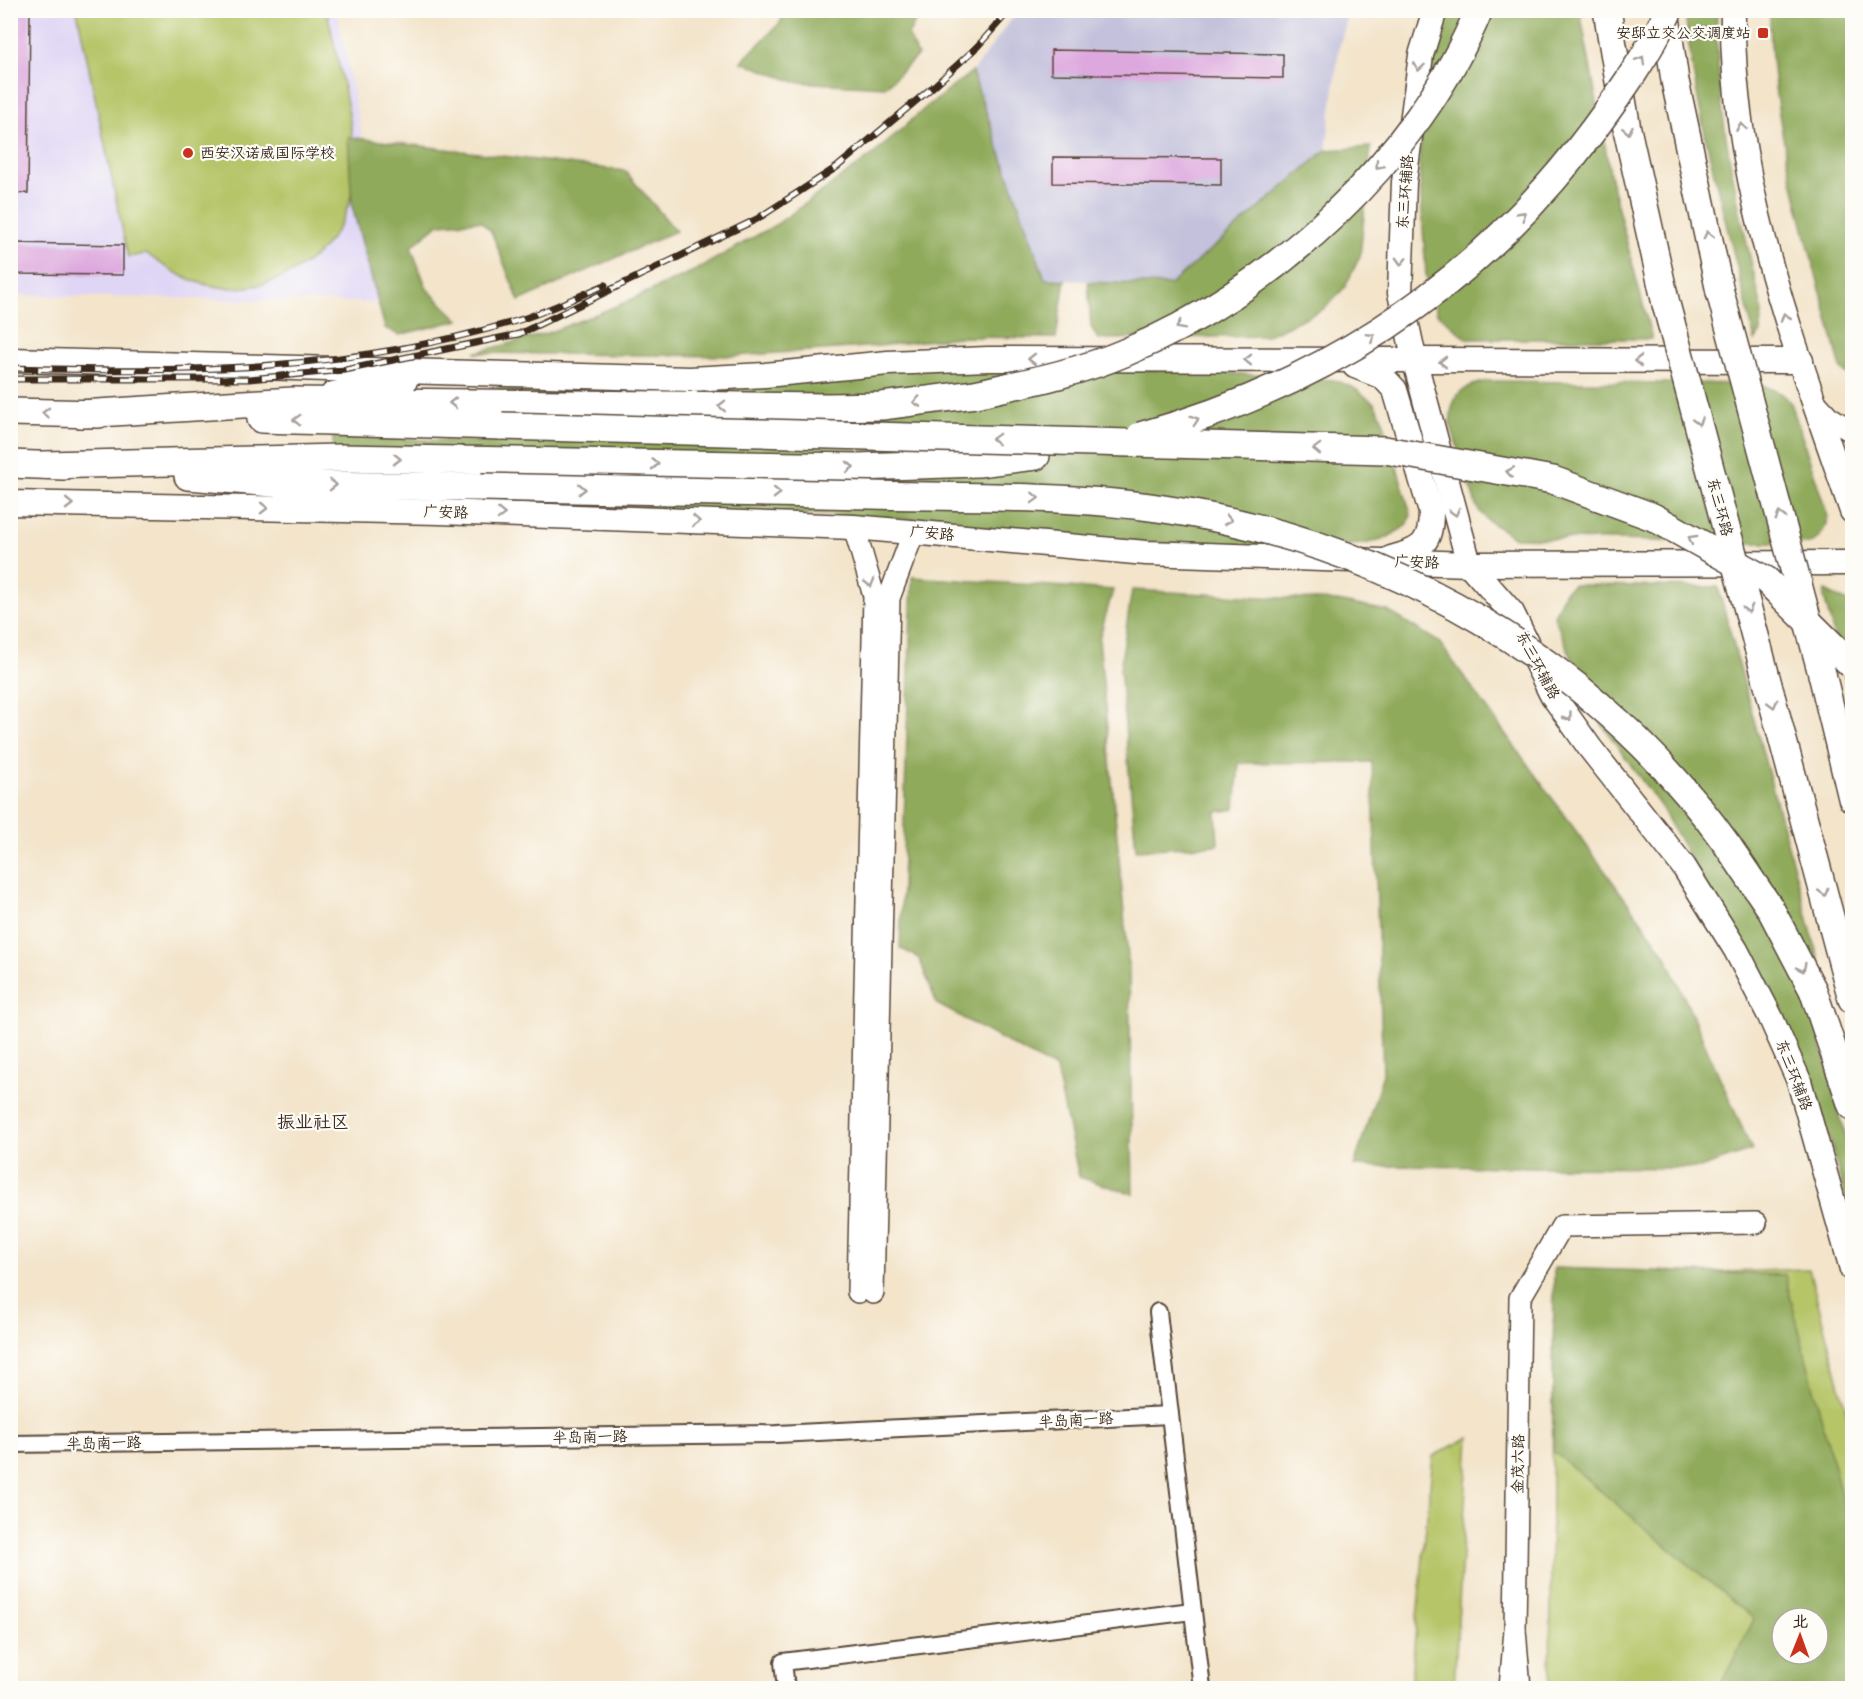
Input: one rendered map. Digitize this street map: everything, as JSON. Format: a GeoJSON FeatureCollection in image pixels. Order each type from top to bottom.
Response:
{"type":"FeatureCollection","features":[{"type":"Feature","properties":{"kind":"highway"},"geometry":{"type":"LineString","coordinates":[[10,412],[507,414],[882,406],[975,394],[1029,383],[1123,354],[1193,320],[1236,294],[1281,262],[1318,231],[1351,198],[1418,117],[1454,59],[1479,10]]}},
{"type":"Feature","properties":{"kind":"highway","name":"东三环路"},"geometry":{"type":"LineString","coordinates":[[1607,10],[1627,129],[1666,304],[1852,999]]}},
{"type":"Feature","properties":{"kind":"highway"},"geometry":{"type":"LineString","coordinates":[[1667,10],[1675,81],[1720,292],[1822,674],[1852,798]]}},
{"type":"Feature","properties":{"kind":"highway"},"geometry":{"type":"LineString","coordinates":[[45,465],[339,458],[782,467],[957,464],[1088,448],[1212,414],[1258,397],[1341,356],[1435,292],[1488,249],[1573,158],[1631,77],[1667,10]]}},
{"type":"Feature","properties":{"kind":"highway"},"geometry":{"type":"LineString","coordinates":[[81,414],[293,401],[507,414],[1385,450],[1553,480],[1653,517],[1766,580],[1852,665]]}},
{"type":"Feature","properties":{"kind":"highway"},"geometry":{"type":"LineString","coordinates":[[10,464],[297,485],[1053,498],[1162,508],[1225,519],[1284,534],[1360,560],[1432,592],[1471,613],[1553,667],[1581,688],[1655,758],[1684,789],[1728,846],[1770,908],[1813,990],[1852,1106]]}},
{"type":"Feature","properties":{"kind":"main road","name":"东三环辅路"},"geometry":{"type":"LineString","coordinates":[[1435,10],[1421,55],[1404,182],[1400,292],[1415,362],[1469,564],[1512,613],[1551,693],[1590,748],[1684,867],[1736,950],[1770,1016],[1799,1081],[1852,1269]]}},
{"type":"Feature","properties":{"kind":"main road"},"geometry":{"type":"LineString","coordinates":[[1733,10],[1735,90],[1750,172],[1782,310],[1852,511]]}},
{"type":"Feature","properties":{"kind":"main road"},"geometry":{"type":"LineString","coordinates":[[10,360],[690,379],[765,375],[888,363],[977,359],[1415,362],[1801,361]]}},
{"type":"Feature","properties":{"kind":"main road"},"geometry":{"type":"LineString","coordinates":[[1338,361],[1383,377],[1395,390],[1431,512],[1431,532],[1424,544],[1405,554],[1380,561]]}},
{"type":"Feature","properties":{"kind":"main road"},"geometry":{"type":"LineString","coordinates":[[293,401],[455,373]]}},
{"type":"Feature","properties":{"kind":"main road","name":"广安路"},"geometry":{"type":"LineString","coordinates":[[10,503],[439,512],[854,527],[1146,553],[1469,564],[1852,563]]}},
{"type":"Feature","properties":{"kind":"street"},"geometry":{"type":"LineString","coordinates":[[1814,401],[1828,416],[1852,432]]}},
{"type":"Feature","properties":{"kind":"street"},"geometry":{"type":"LineString","coordinates":[[854,527],[874,596],[866,1292],[889,598],[914,531]]}},
{"type":"Feature","properties":{"kind":"street","name":"金茂六路"},"geometry":{"type":"LineString","coordinates":[[1510,1689],[1515,1630],[1520,1298],[1562,1226],[1756,1223]]}},
{"type":"Feature","properties":{"kind":"street"},"geometry":{"type":"LineString","coordinates":[[1158,1312],[1202,1689]]}},
{"type":"Feature","properties":{"kind":"street","name":"半岛南一路"},"geometry":{"type":"LineString","coordinates":[[10,1444],[777,1434],[1170,1415]]}},
{"type":"Feature","properties":{"kind":"street"},"geometry":{"type":"LineString","coordinates":[[786,1689],[783,1662],[1192,1611]]}},
{"type":"Feature","properties":{"kind":"street","name":"金茂六路"},"geometry":{"type":"LineString","coordinates":[[1515,1630],[1520,1689]]}},
{"type":"Feature","properties":{"kind":"shaded area","name":"西安汉诺威国际学校"},"geometry":{"type":"Polygon","coordinates":[[[11,11],[337,11],[395,303],[11,295],[11,11]]]}},
{"type":"Feature","properties":{"kind":"shaded area"},"geometry":{"type":"Polygon","coordinates":[[[1018,11],[1349,11],[1339,48],[1326,150],[1170,285],[1045,279],[972,72],[1018,11]]]}},
{"type":"Feature","properties":{"kind":"green space","name":"西安汉诺威国际学校"},"geometry":{"type":"Polygon","coordinates":[[[77,11],[327,11],[351,125],[354,170],[352,191],[344,216],[331,238],[314,257],[294,272],[270,282],[246,287],[220,287],[182,276],[147,254],[128,257],[77,11]]]}},
{"type":"Feature","properties":{"kind":"green space"},"geometry":{"type":"Polygon","coordinates":[[[785,11],[921,11],[908,35],[918,55],[885,87],[795,82],[741,62],[780,23],[785,11]]]}},
{"type":"Feature","properties":{"kind":"green space"},"geometry":{"type":"Polygon","coordinates":[[[1440,11],[1480,11],[1491,17],[1493,11],[1580,11],[1613,189],[1652,339],[1467,339],[1437,313],[1426,276],[1419,164],[1426,85],[1440,11]]]}},
{"type":"Feature","properties":{"kind":"green space"},"geometry":{"type":"Polygon","coordinates":[[[1685,11],[1717,11],[1717,49],[1724,124],[1737,199],[1762,310],[1761,332],[1755,341],[1705,135],[1685,11]]]}},
{"type":"Feature","properties":{"kind":"green space"},"geometry":{"type":"Polygon","coordinates":[[[1770,11],[1852,11],[1852,377],[1841,369],[1795,192],[1777,102],[1770,11]]]}},
{"type":"Feature","properties":{"kind":"green space"},"geometry":{"type":"Polygon","coordinates":[[[972,72],[1045,279],[1065,280],[1056,338],[959,337],[879,346],[734,356],[474,353],[548,333],[619,305],[696,270],[777,224],[876,152],[925,108],[972,72]]]}},
{"type":"Feature","properties":{"kind":"green space"},"geometry":{"type":"Polygon","coordinates":[[[348,137],[625,171],[676,231],[519,301],[491,231],[480,221],[439,224],[411,247],[427,289],[459,320],[399,335],[385,328],[352,206],[348,137]]]}},
{"type":"Feature","properties":{"kind":"green space"},"geometry":{"type":"Polygon","coordinates":[[[1371,147],[1360,256],[1345,287],[1324,309],[1266,336],[1098,339],[1091,327],[1088,282],[1170,285],[1326,150],[1371,147]]]}},
{"type":"Feature","properties":{"kind":"green space"},"geometry":{"type":"Polygon","coordinates":[[[999,364],[1334,380],[1354,388],[1374,403],[1383,420],[1411,515],[1406,526],[1388,537],[1365,544],[1299,547],[1132,543],[1042,537],[922,520],[800,514],[334,504],[333,437],[496,442],[498,384],[999,364]]]}},
{"type":"Feature","properties":{"kind":"green space"},"geometry":{"type":"Polygon","coordinates":[[[1487,381],[1760,384],[1783,394],[1791,403],[1828,517],[1824,530],[1817,539],[1809,544],[1515,538],[1487,520],[1477,508],[1450,423],[1452,407],[1457,395],[1470,386],[1487,381]]]}},
{"type":"Feature","properties":{"kind":"green space"},"geometry":{"type":"Polygon","coordinates":[[[912,577],[1113,590],[1099,639],[1129,968],[1133,1194],[1079,1177],[1056,1069],[937,1004],[919,958],[900,948],[912,577]]]}},
{"type":"Feature","properties":{"kind":"green space"},"geometry":{"type":"Polygon","coordinates":[[[1573,585],[1718,587],[1825,982],[1819,1038],[1852,1159],[1852,1224],[1831,1143],[1795,1046],[1661,807],[1600,722],[1560,631],[1554,616],[1565,591],[1573,585]]]}},
{"type":"Feature","properties":{"kind":"green space"},"geometry":{"type":"Polygon","coordinates":[[[1132,590],[1337,601],[1388,611],[1439,642],[1665,954],[1752,1150],[1700,1168],[1354,1166],[1383,1074],[1372,762],[1239,763],[1235,809],[1216,812],[1218,845],[1136,850],[1120,669],[1132,590]]]}},
{"type":"Feature","properties":{"kind":"green space"},"geometry":{"type":"Polygon","coordinates":[[[1825,591],[1852,604],[1852,705],[1824,597],[1825,591]]]}},
{"type":"Feature","properties":{"kind":"green space"},"geometry":{"type":"Polygon","coordinates":[[[1554,1268],[1785,1275],[1852,1538],[1852,1688],[1719,1688],[1754,1619],[1553,1451],[1554,1268]]]}},
{"type":"Feature","properties":{"kind":"green space"},"geometry":{"type":"Polygon","coordinates":[[[1809,1269],[1852,1432],[1852,1688],[1550,1688],[1554,1278],[1809,1269]]]}},
{"type":"Feature","properties":{"kind":"green space"},"geometry":{"type":"Polygon","coordinates":[[[1469,1437],[1454,1688],[1410,1688],[1433,1456],[1469,1437]]]}},
{"type":"Feature","properties":{"kind":"building"},"geometry":{"type":"Polygon","coordinates":[[[10,10],[30,10],[28,193],[10,194],[10,10]]]}},
{"type":"Feature","properties":{"kind":"building"},"geometry":{"type":"Polygon","coordinates":[[[1051,50],[1283,54],[1283,78],[1051,74],[1051,50]]]}},
{"type":"Feature","properties":{"kind":"building"},"geometry":{"type":"Polygon","coordinates":[[[1053,157],[1221,158],[1221,185],[1053,183],[1053,157]]]}},
{"type":"Feature","properties":{"kind":"building"},"geometry":{"type":"Polygon","coordinates":[[[10,243],[123,245],[123,275],[10,274],[10,243]]]}},
{"type":"Feature","properties":{"kind":"railway"},"geometry":{"type":"LineString","coordinates":[[10,379],[249,379],[345,370],[519,334],[757,219],[837,167],[977,47],[1010,10]]}},
{"type":"Feature","properties":{"kind":"railway"},"geometry":{"type":"LineString","coordinates":[[10,368],[203,369],[328,360],[390,351],[453,338],[516,321],[605,285]]}},
{"type":"Feature","properties":{"kind":"place","name":"安邸立交公交调度站"},"geometry":{"type":"Point","coordinates":[1763,33]}},
{"type":"Feature","properties":{"kind":"place","name":"西安汉诺威国际学校"},"geometry":{"type":"Point","coordinates":[188,153]}},
{"type":"Feature","properties":{"kind":"district","name":"振业社区"},"geometry":{"type":"Point","coordinates":[313,1122]}}]}
